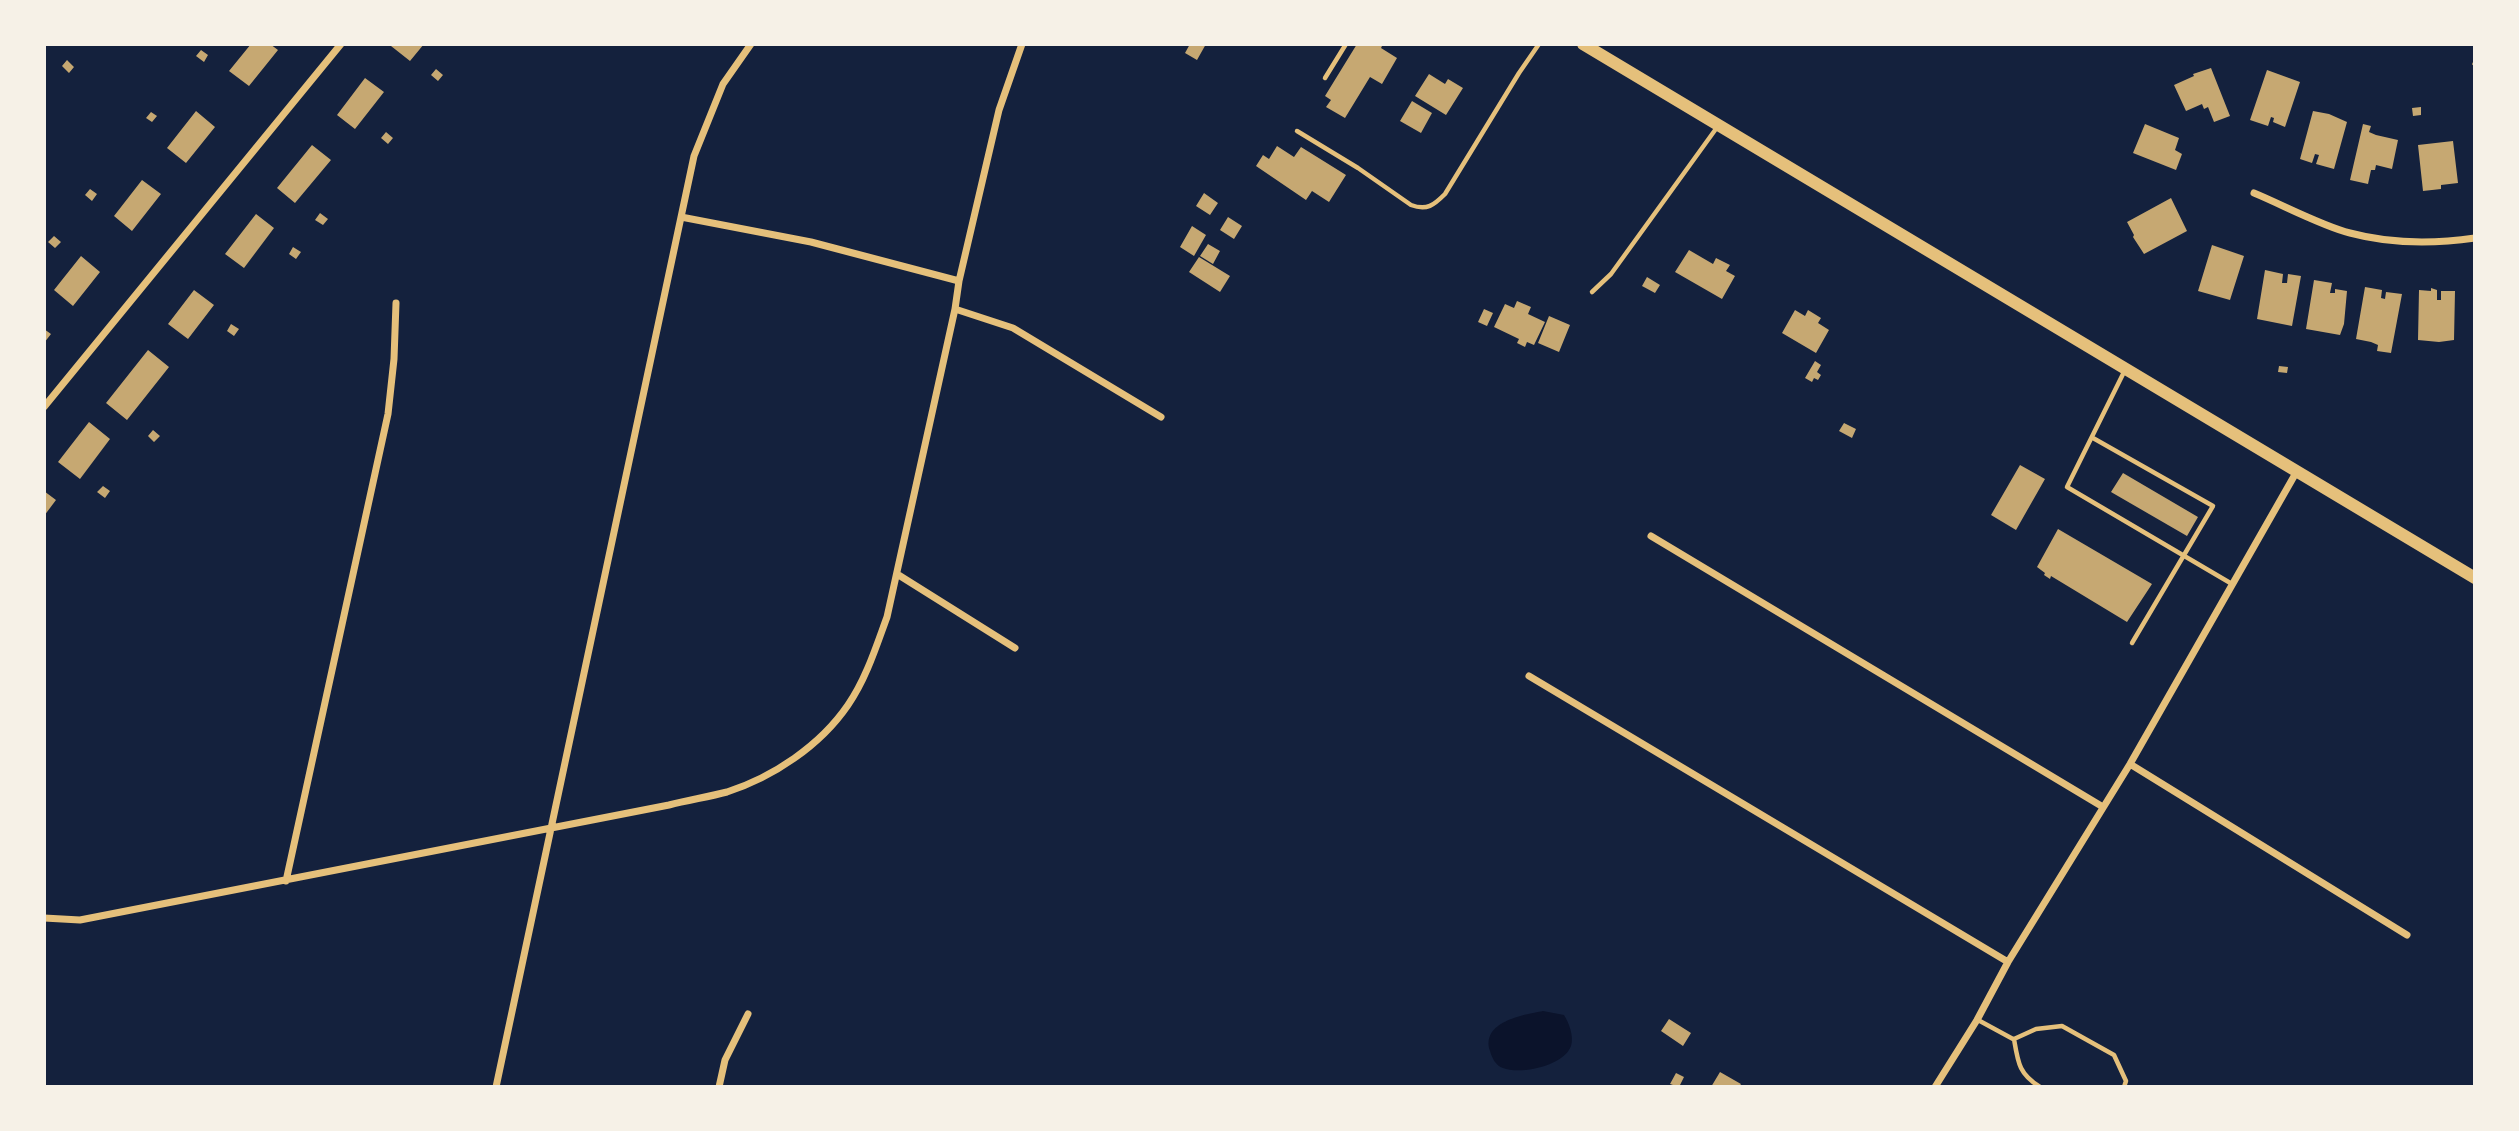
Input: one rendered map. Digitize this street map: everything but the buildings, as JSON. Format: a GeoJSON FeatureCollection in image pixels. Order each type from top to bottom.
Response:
{"type":"FeatureCollection","features":[{"type":"Feature","properties":{"kind":"main road"},"geometry":{"type":"LineString","coordinates":[[1583,44],[2475,578]]}},
{"type":"Feature","properties":{"kind":"street"},"geometry":{"type":"LineString","coordinates":[[44,407],[341,44]]}},
{"type":"Feature","properties":{"kind":"street"},"geometry":{"type":"LineString","coordinates":[[496,1087],[694,156],[723,84],[751,44]]}},
{"type":"Feature","properties":{"kind":"street"},"geometry":{"type":"LineString","coordinates":[[44,918],[80,920],[728,791],[782,767],[817,740],[848,706],[871,663],[887,617],[959,281],[999,110],[1022,44]]}},
{"type":"Feature","properties":{"kind":"street"},"geometry":{"type":"LineString","coordinates":[[2255,193],[2348,233],[2396,242],[2448,242],[2475,238]]}},
{"type":"Feature","properties":{"kind":"street"},"geometry":{"type":"LineString","coordinates":[[681,217],[811,242],[959,281]]}},
{"type":"Feature","properties":{"kind":"street"},"geometry":{"type":"LineString","coordinates":[[286,881],[388,414],[396,303]]}},
{"type":"Feature","properties":{"kind":"street"},"geometry":{"type":"LineString","coordinates":[[955,309],[1013,328],[1161,418]]}},
{"type":"Feature","properties":{"kind":"street"},"geometry":{"type":"LineString","coordinates":[[1935,1087],[1977,1020],[2008,962],[2130,764],[2297,471]]}},
{"type":"Feature","properties":{"kind":"street"},"geometry":{"type":"LineString","coordinates":[[1651,536],[2103,807]]}},
{"type":"Feature","properties":{"kind":"street"},"geometry":{"type":"LineString","coordinates":[[897,574],[1014,648]]}},
{"type":"Feature","properties":{"kind":"street"},"geometry":{"type":"LineString","coordinates":[[1529,676],[2008,962]]}},
{"type":"Feature","properties":{"kind":"street"},"geometry":{"type":"LineString","coordinates":[[2130,764],[2407,935]]}},
{"type":"Feature","properties":{"kind":"street"},"geometry":{"type":"LineString","coordinates":[[719,1087],[725,1060],[748,1014]]}},
{"type":"Feature","properties":{"kind":"lane"},"geometry":{"type":"LineString","coordinates":[[1325,78],[1346,44]]}},
{"type":"Feature","properties":{"kind":"lane"},"geometry":{"type":"LineString","coordinates":[[1297,131],[1358,168],[1411,205],[1429,207],[1445,194],[1539,44]]}},
{"type":"Feature","properties":{"kind":"lane"},"geometry":{"type":"LineString","coordinates":[[1592,292],[1611,274],[1718,125]]}},
{"type":"Feature","properties":{"kind":"lane"},"geometry":{"type":"LineString","coordinates":[[2125,370],[2067,487],[2233,584]]}},
{"type":"Feature","properties":{"kind":"lane"},"geometry":{"type":"LineString","coordinates":[[2093,438],[2213,506],[2133,643]]}},
{"type":"Feature","properties":{"kind":"lane"},"geometry":{"type":"LineString","coordinates":[[1977,1020],[2014,1039]]}},
{"type":"Feature","properties":{"kind":"lane"},"geometry":{"type":"LineString","coordinates":[[2014,1039],[2036,1029],[2062,1026],[2114,1055],[2126,1081],[2124,1087]]}},
{"type":"Feature","properties":{"kind":"lane"},"geometry":{"type":"LineString","coordinates":[[2014,1039],[2018,1060],[2026,1078],[2040,1087]]}},
{"type":"Feature","properties":{"kind":"water"},"geometry":{"type":"Polygon","coordinates":[[[1543,1011],[1564,1015],[1566,1018],[1572,1038],[1567,1053],[1551,1064],[1530,1069],[1511,1070],[1498,1065],[1490,1051],[1489,1041],[1497,1027],[1515,1018],[1543,1011]]]}}]}
